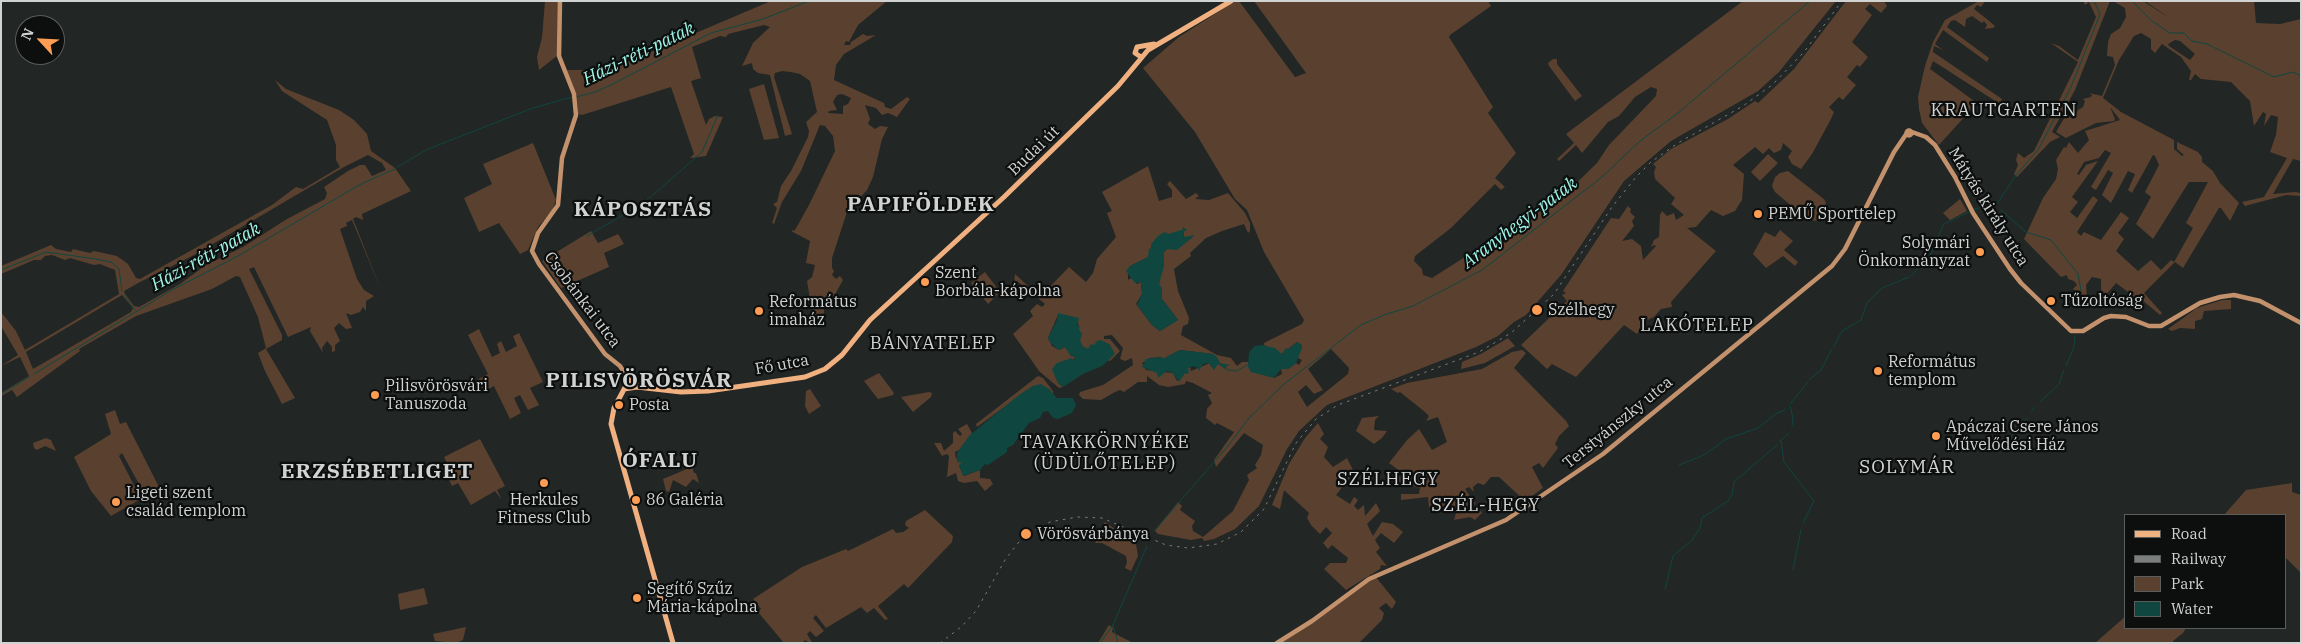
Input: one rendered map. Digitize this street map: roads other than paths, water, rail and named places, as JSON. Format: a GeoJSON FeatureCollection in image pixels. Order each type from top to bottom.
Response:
{"type":"FeatureCollection","features":[{"type":"Feature","properties":{"kind":"main road","name":"Csobánkai utca"},"geometry":{"type":"LineString","coordinates":[[560,1],[559,56],[574,94],[576,116],[562,158],[558,205],[538,233],[532,251],[536,260],[605,354],[620,366],[630,382]]}},
{"type":"Feature","properties":{"kind":"main road"},"geometry":{"type":"LineString","coordinates":[[1139,56],[1145,49],[1195,24],[1231,1]]}},
{"type":"Feature","properties":{"kind":"main road"},"geometry":{"type":"LineString","coordinates":[[1139,56],[1136,47],[1145,49]]}},
{"type":"Feature","properties":{"kind":"main road","name":"Budai út"},"geometry":{"type":"LineString","coordinates":[[883,307],[1004,197],[1126,77],[1139,56]]}},
{"type":"Feature","properties":{"kind":"main road","name":"Mátyás király utca"},"geometry":{"type":"LineString","coordinates":[[1910,134],[1919,134],[1928,138],[1941,154],[1955,177],[1969,207],[2022,283],[2066,328],[2074,332],[2083,331],[2104,318],[2111,316],[2128,317],[2148,326],[2161,326],[2200,303],[2234,295],[2260,301],[2301,323]]}},
{"type":"Feature","properties":{"kind":"main road","name":"Terstyánszky utca"},"geometry":{"type":"LineString","coordinates":[[1277,643],[1325,612],[1370,579],[1506,520],[1603,454],[1829,269],[1845,249],[1894,152],[1902,140],[1910,134]]}},
{"type":"Feature","properties":{"kind":"main road","name":"Fő utca"},"geometry":{"type":"LineString","coordinates":[[630,382],[643,387],[698,392],[810,375],[825,369],[838,359],[883,307]]}},
{"type":"Feature","properties":{"kind":"main road"},"geometry":{"type":"LineString","coordinates":[[630,382],[614,408],[611,424],[673,643]]}},
{"type":"Feature","properties":{"kind":"water"},"geometry":{"type":"Polygon","coordinates":[[[1183,227],[1187,230],[1183,232],[1184,237],[1195,235],[1177,250],[1167,249],[1164,252],[1164,266],[1159,284],[1162,288],[1162,299],[1178,320],[1160,331],[1152,325],[1137,305],[1142,294],[1141,282],[1135,283],[1126,271],[1130,266],[1148,257],[1149,248],[1151,249],[1151,244],[1158,236],[1165,232],[1168,234],[1182,230],[1183,227]]]}},
{"type":"Feature","properties":{"kind":"water"},"geometry":{"type":"Polygon","coordinates":[[[1058,313],[1079,318],[1077,326],[1080,326],[1079,329],[1082,334],[1080,341],[1083,347],[1088,349],[1091,344],[1094,345],[1097,341],[1101,340],[1110,345],[1115,354],[1102,366],[1083,374],[1063,387],[1058,383],[1052,369],[1057,363],[1072,358],[1072,361],[1076,357],[1071,356],[1065,347],[1058,350],[1048,338],[1057,320],[1058,313]]]}},
{"type":"Feature","properties":{"kind":"water"},"geometry":{"type":"Polygon","coordinates":[[[1297,342],[1302,345],[1302,348],[1296,363],[1288,369],[1281,369],[1274,378],[1251,372],[1248,367],[1249,352],[1255,346],[1262,345],[1275,348],[1282,354],[1286,348],[1289,349],[1297,342]]]}},
{"type":"Feature","properties":{"kind":"water"},"geometry":{"type":"Polygon","coordinates":[[[1180,350],[1213,354],[1220,363],[1230,365],[1226,366],[1227,370],[1218,364],[1214,370],[1209,363],[1203,364],[1199,371],[1198,368],[1193,366],[1187,369],[1189,370],[1188,374],[1185,373],[1179,382],[1173,373],[1167,371],[1158,378],[1157,373],[1142,367],[1146,359],[1162,357],[1163,359],[1180,350]]]}},
{"type":"Feature","properties":{"kind":"water"},"geometry":{"type":"Polygon","coordinates":[[[1041,384],[1049,389],[1057,398],[1073,398],[1076,405],[1072,413],[1058,419],[1053,418],[1048,411],[1043,412],[1040,418],[1029,423],[1013,445],[1007,448],[1007,452],[988,465],[985,464],[980,470],[963,476],[959,465],[962,463],[957,462],[957,453],[970,435],[1019,395],[1033,386],[1041,384]]]}},
{"type":"Feature","properties":{"kind":"waterway","name":"Házi-réti-patak"},"geometry":{"type":"LineString","coordinates":[[576,97],[611,85],[711,33],[763,19],[809,1]]}},
{"type":"Feature","properties":{"kind":"waterway","name":"Aranyhegyi-patak"},"geometry":{"type":"LineString","coordinates":[[1154,531],[1228,446],[1249,418],[1284,384],[1361,325],[1413,306],[1482,270],[1602,177],[1640,141],[1678,113],[1810,1]]}},
{"type":"Feature","properties":{"kind":"waterway"},"geometry":{"type":"LineString","coordinates":[[1974,209],[1997,204],[2016,175],[2038,150],[2071,87],[2100,14],[2094,1]]}},
{"type":"Feature","properties":{"kind":"waterway"},"geometry":{"type":"LineString","coordinates":[[2132,1],[2152,21],[2170,33],[2184,33],[2192,41],[2207,44],[2274,77],[2293,72],[2301,76]]}},
{"type":"Feature","properties":{"kind":"waterway","name":"Házi-réti-patak"},"geometry":{"type":"LineString","coordinates":[[397,167],[428,149],[533,108],[572,97]]}},
{"type":"Feature","properties":{"kind":"waterway"},"geometry":{"type":"LineString","coordinates":[[587,236],[645,202],[702,152],[718,115]]}},
{"type":"Feature","properties":{"kind":"waterway","name":"Házi-réti-patak"},"geometry":{"type":"LineString","coordinates":[[34,374],[170,291],[238,256],[361,184],[395,169]]}},
{"type":"Feature","properties":{"kind":"waterway"},"geometry":{"type":"LineString","coordinates":[[2001,210],[2026,232],[2051,240],[2078,274],[2084,307]]}},
{"type":"Feature","properties":{"kind":"waterway"},"geometry":{"type":"LineString","coordinates":[[1911,276],[1930,255],[1944,224],[1971,211]]}},
{"type":"Feature","properties":{"kind":"waterway"},"geometry":{"type":"LineString","coordinates":[[1,270],[46,252],[96,259],[111,262],[119,269],[122,291]]}},
{"type":"Feature","properties":{"kind":"waterway"},"geometry":{"type":"LineString","coordinates":[[1834,346],[1842,331],[1861,320],[1867,303],[1882,288],[1909,277]]}},
{"type":"Feature","properties":{"kind":"waterway"},"geometry":{"type":"LineString","coordinates":[[124,295],[135,310]]}},
{"type":"Feature","properties":{"kind":"waterway"},"geometry":{"type":"LineString","coordinates":[[2066,366],[2074,347],[2075,335]]}},
{"type":"Feature","properties":{"kind":"waterway"},"geometry":{"type":"LineString","coordinates":[[1809,380],[1821,370],[1832,349]]}},
{"type":"Feature","properties":{"kind":"waterway"},"geometry":{"type":"LineString","coordinates":[[1227,370],[1237,371],[1249,364]]}},
{"type":"Feature","properties":{"kind":"waterway"},"geometry":{"type":"LineString","coordinates":[[2040,402],[2059,384],[2064,370]]}},
{"type":"Feature","properties":{"kind":"waterway","name":"Házi-réti-patak"},"geometry":{"type":"LineString","coordinates":[[1,394],[29,377]]}},
{"type":"Feature","properties":{"kind":"waterway"},"geometry":{"type":"LineString","coordinates":[[1790,404],[1808,382]]}},
{"type":"Feature","properties":{"kind":"waterway"},"geometry":{"type":"LineString","coordinates":[[1790,406],[1793,418],[1792,426]]}},
{"type":"Feature","properties":{"kind":"waterway"},"geometry":{"type":"LineString","coordinates":[[2031,412],[2035,407]]}},
{"type":"Feature","properties":{"kind":"waterway"},"geometry":{"type":"LineString","coordinates":[[1679,465],[1704,455],[1726,439],[1758,428],[1777,413],[1785,410]]}},
{"type":"Feature","properties":{"kind":"waterway"},"geometry":{"type":"LineString","coordinates":[[2010,438],[2027,418]]}},
{"type":"Feature","properties":{"kind":"waterway"},"geometry":{"type":"LineString","coordinates":[[1779,442],[1789,433]]}},
{"type":"Feature","properties":{"kind":"waterway"},"geometry":{"type":"LineString","coordinates":[[1781,441],[1784,462],[1814,501],[1803,523]]}},
{"type":"Feature","properties":{"kind":"waterway"},"geometry":{"type":"LineString","coordinates":[[1665,590],[1673,556],[1692,540],[1700,528],[1702,518],[1728,501],[1732,495],[1734,482],[1777,445]]}},
{"type":"Feature","properties":{"kind":"waterway"},"geometry":{"type":"LineString","coordinates":[[1793,570],[1801,530]]}},
{"type":"Feature","properties":{"kind":"waterway","name":"Aranyhegyi-patak"},"geometry":{"type":"LineString","coordinates":[[1100,643],[1113,625],[1147,546]]}},
{"type":"Feature","properties":{"kind":"waterway","name":"Aranyhegyi-patak"},"geometry":{"type":"LineString","coordinates":[[1113,625],[1118,643]]}},
{"type":"Feature","properties":{"kind":"railway"},"geometry":{"type":"LineString","coordinates":[[940,643],[961,627],[976,611],[1005,560],[1018,543],[1034,530],[1050,522],[1077,517],[1102,518],[1166,545],[1188,548],[1217,544],[1241,532],[1264,509],[1296,443],[1316,419],[1338,405],[1479,352],[1511,333],[1554,294],[1612,207],[1636,177],[1651,162],[1678,143],[1743,106],[1772,85],[1804,52],[1842,1]]}},
{"type":"Feature","properties":{"kind":"place","name":"PEMŰ Sporttelep"},"geometry":{"type":"Point","coordinates":[1758,214]}},
{"type":"Feature","properties":{"kind":"place","name":"Solymári Önkormányzat"},"geometry":{"type":"Point","coordinates":[1980,252]}},
{"type":"Feature","properties":{"kind":"place","name":"Szent Borbála-kápolna"},"geometry":{"type":"Point","coordinates":[925,282]}},
{"type":"Feature","properties":{"kind":"place","name":"Tűzoltóság"},"geometry":{"type":"Point","coordinates":[2051,301]}},
{"type":"Feature","properties":{"kind":"place","name":"Szélhegy"},"geometry":{"type":"Point","coordinates":[1537,310]}},
{"type":"Feature","properties":{"kind":"place","name":"Református imaház"},"geometry":{"type":"Point","coordinates":[759,311]}},
{"type":"Feature","properties":{"kind":"place","name":"Református templom"},"geometry":{"type":"Point","coordinates":[1878,371]}},
{"type":"Feature","properties":{"kind":"place","name":"Pilisvörösvári Tanuszoda"},"geometry":{"type":"Point","coordinates":[375,395]}},
{"type":"Feature","properties":{"kind":"place","name":"Posta"},"geometry":{"type":"Point","coordinates":[619,405]}},
{"type":"Feature","properties":{"kind":"place","name":"Apáczai Csere János Művelődési Ház"},"geometry":{"type":"Point","coordinates":[1936,436]}},
{"type":"Feature","properties":{"kind":"place","name":"Herkules Fitness Club"},"geometry":{"type":"Point","coordinates":[544,483]}},
{"type":"Feature","properties":{"kind":"place","name":"86 Galéria"},"geometry":{"type":"Point","coordinates":[636,500]}},
{"type":"Feature","properties":{"kind":"place","name":"Ligeti szent család templom"},"geometry":{"type":"Point","coordinates":[116,502]}},
{"type":"Feature","properties":{"kind":"place","name":"Vörösvárbánya"},"geometry":{"type":"Point","coordinates":[1026,534]}},
{"type":"Feature","properties":{"kind":"place","name":"Segítő Szűz Mária-kápolna"},"geometry":{"type":"Point","coordinates":[637,598]}},
{"type":"Feature","properties":{"kind":"district","name":"KRAUTGARTEN"},"geometry":{"type":"Point","coordinates":[2004,111]}},
{"type":"Feature","properties":{"kind":"district","name":"PAPIFÖLDEK"},"geometry":{"type":"Point","coordinates":[921,205]}},
{"type":"Feature","properties":{"kind":"district","name":"KÁPOSZTÁS"},"geometry":{"type":"Point","coordinates":[643,210]}},
{"type":"Feature","properties":{"kind":"district","name":"LAKÓTELEP"},"geometry":{"type":"Point","coordinates":[1697,326]}},
{"type":"Feature","properties":{"kind":"district","name":"BÁNYATELEP"},"geometry":{"type":"Point","coordinates":[933,344]}},
{"type":"Feature","properties":{"kind":"district","name":"PILISVÖRÖSVÁR"},"geometry":{"type":"Point","coordinates":[639,381]}},
{"type":"Feature","properties":{"kind":"district","name":"TAVAKKÖRNYÉKE (ÜDÜLŐTELEP)"},"geometry":{"type":"Point","coordinates":[1105,453]}},
{"type":"Feature","properties":{"kind":"district","name":"ÓFALU"},"geometry":{"type":"Point","coordinates":[660,461]}},
{"type":"Feature","properties":{"kind":"district","name":"SOLYMÁR"},"geometry":{"type":"Point","coordinates":[1907,468]}},
{"type":"Feature","properties":{"kind":"district","name":"ERZSÉBETLIGET"},"geometry":{"type":"Point","coordinates":[377,472]}},
{"type":"Feature","properties":{"kind":"district","name":"SZÉLHEGY"},"geometry":{"type":"Point","coordinates":[1388,480]}},
{"type":"Feature","properties":{"kind":"district","name":"SZÉL-HEGY"},"geometry":{"type":"Point","coordinates":[1486,506]}}]}
